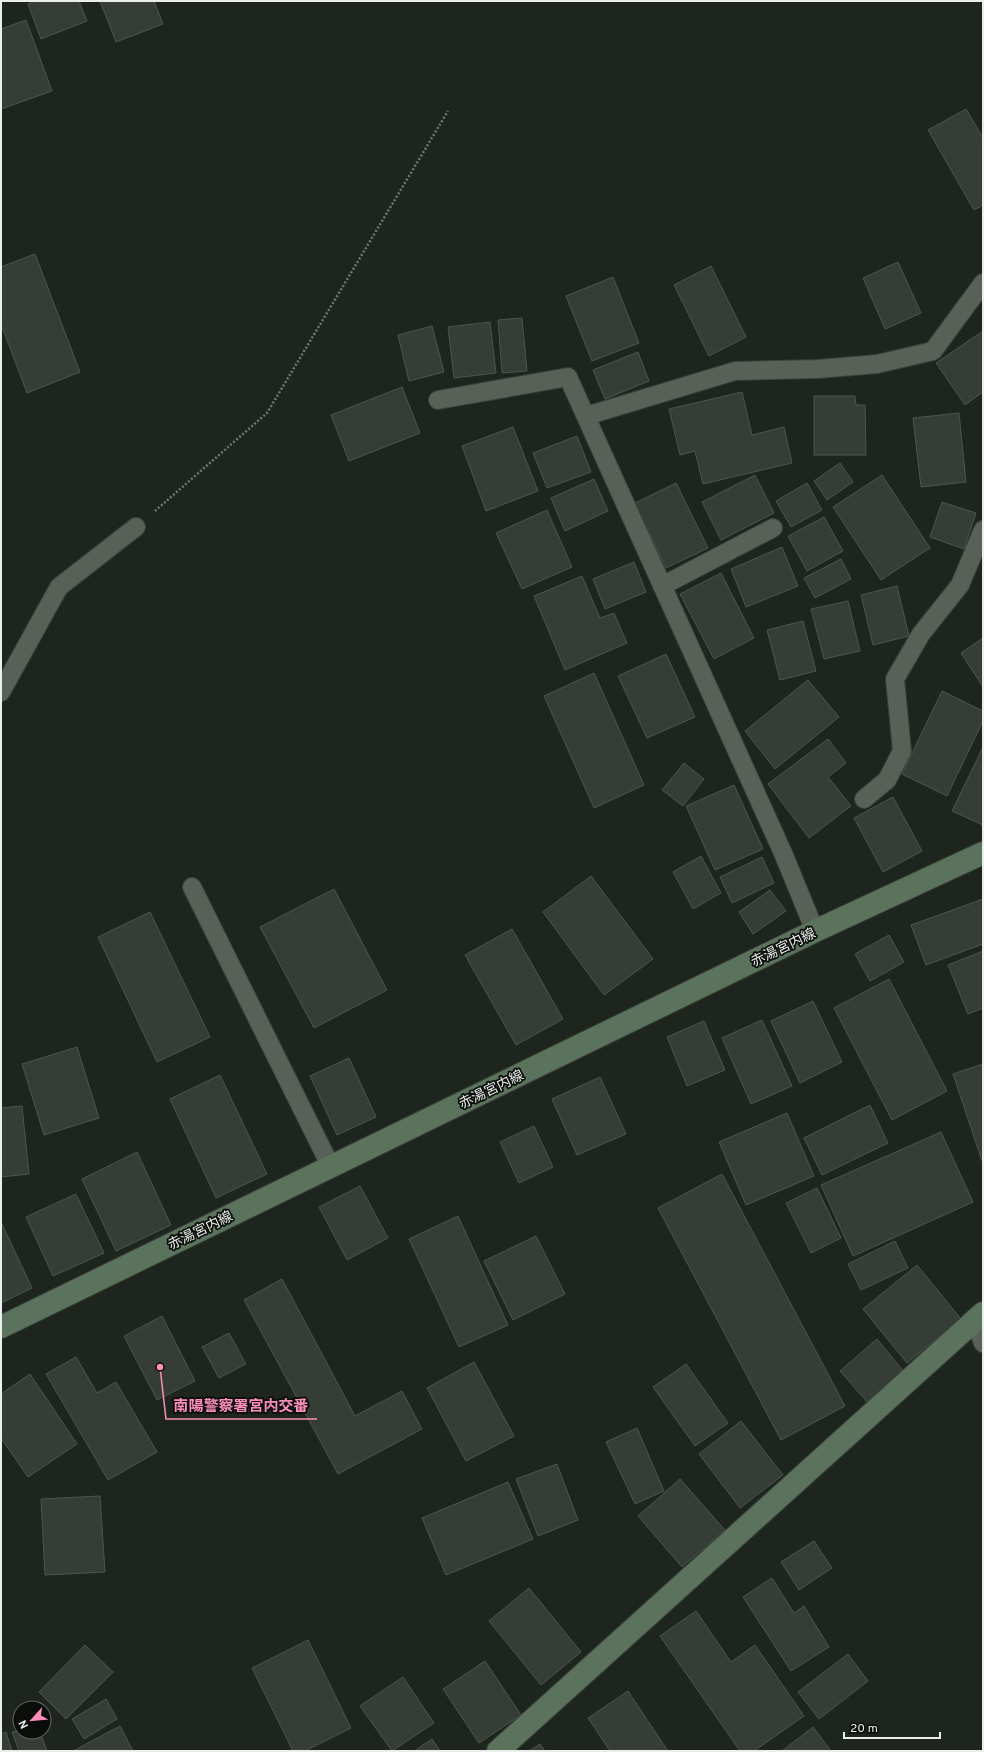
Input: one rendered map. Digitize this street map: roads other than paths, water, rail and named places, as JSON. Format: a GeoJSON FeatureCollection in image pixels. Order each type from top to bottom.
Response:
{"type":"FeatureCollection","features":[{"type":"Feature","properties":{"kind":"main road","name":"赤湯宮内線"},"geometry":{"type":"LineString","coordinates":[[1,1327],[815,931],[983,853]]}},
{"type":"Feature","properties":{"kind":"main road"},"geometry":{"type":"LineString","coordinates":[[498,1751],[979,1317]]}},
{"type":"Feature","properties":{"kind":"lane"},"geometry":{"type":"LineString","coordinates":[[586,416],[736,371],[818,369],[877,364],[933,352],[983,283]]}},
{"type":"Feature","properties":{"kind":"lane"},"geometry":{"type":"LineString","coordinates":[[438,400],[568,377],[783,853],[815,931]]}},
{"type":"Feature","properties":{"kind":"lane"},"geometry":{"type":"LineString","coordinates":[[1,692],[59,587],[136,527]]}},
{"type":"Feature","properties":{"kind":"lane"},"geometry":{"type":"LineString","coordinates":[[662,586],[773,528]]}},
{"type":"Feature","properties":{"kind":"lane"},"geometry":{"type":"LineString","coordinates":[[864,798],[887,780],[902,751],[895,679],[921,634],[960,584],[983,530]]}},
{"type":"Feature","properties":{"kind":"lane"},"geometry":{"type":"LineString","coordinates":[[192,887],[331,1167]]}},
{"type":"Feature","properties":{"kind":"lane"},"geometry":{"type":"LineString","coordinates":[[979,1317],[983,1343]]}},
{"type":"Feature","properties":{"kind":"place","name":"南陽警察署宮内交番"},"geometry":{"type":"Point","coordinates":[160,1367]}}]}
